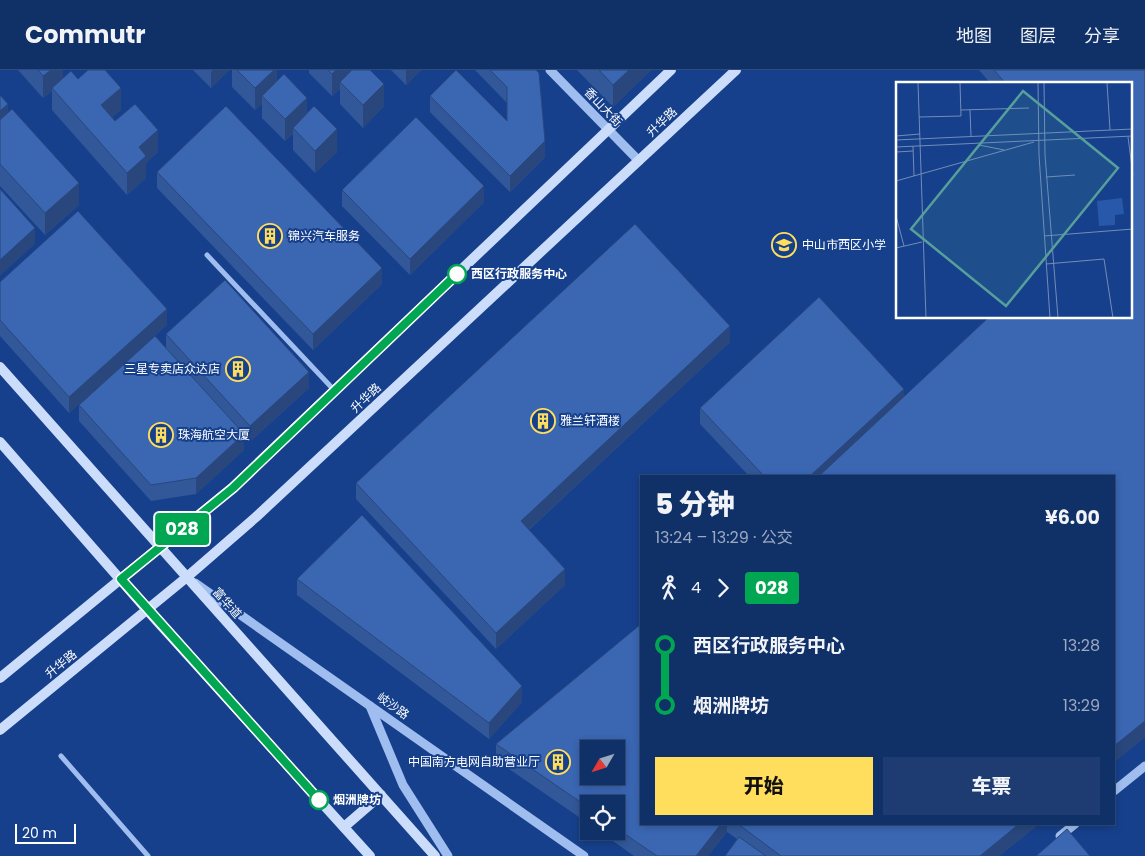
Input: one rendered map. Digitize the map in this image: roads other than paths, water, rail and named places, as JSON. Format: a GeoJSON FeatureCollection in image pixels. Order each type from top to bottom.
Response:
{"type":"FeatureCollection","features":[{"type":"Feature","properties":{"kind":"main road"},"geometry":{"type":"LineString","coordinates":[[0,678],[233,488],[671,70]]}},
{"type":"Feature","properties":{"kind":"main road","name":"升华路"},"geometry":{"type":"LineString","coordinates":[[0,730],[147,610],[256,517],[736,70]]}},
{"type":"Feature","properties":{"kind":"main road","name":"富华道"},"geometry":{"type":"LineString","coordinates":[[0,367],[435,856]]}},
{"type":"Feature","properties":{"kind":"main road"},"geometry":{"type":"LineString","coordinates":[[0,442],[147,610],[370,856]]}},
{"type":"Feature","properties":{"kind":"main road"},"geometry":{"type":"LineString","coordinates":[[344,827],[381,795]]}},
{"type":"Feature","properties":{"kind":"street","name":"香山大街"},"geometry":{"type":"LineString","coordinates":[[550,70],[639,161]]}},
{"type":"Feature","properties":{"kind":"street"},"geometry":{"type":"LineString","coordinates":[[207,255],[335,391]]}},
{"type":"Feature","properties":{"kind":"street","name":"岐沙路"},"geometry":{"type":"LineString","coordinates":[[186,577],[584,856]]}},
{"type":"Feature","properties":{"kind":"street"},"geometry":{"type":"LineString","coordinates":[[370,706],[402,786],[448,856]]}},
{"type":"Feature","properties":{"kind":"street"},"geometry":{"type":"LineString","coordinates":[[61,756],[148,856]]}},
{"type":"Feature","properties":{"kind":"street"},"geometry":{"type":"LineString","coordinates":[[1115,791],[1145,766]]}},
{"type":"Feature","properties":{"kind":"street"},"geometry":{"type":"LineString","coordinates":[[1055,840],[1074,825]]}},
{"type":"Feature","properties":{"kind":"place","name":"锦兴汽车服务"},"geometry":{"type":"Point","coordinates":[270,236]}},
{"type":"Feature","properties":{"kind":"place","name":"中山市西区小学"},"geometry":{"type":"Point","coordinates":[784,245]}},
{"type":"Feature","properties":{"kind":"place","name":"西区行政服务中心"},"geometry":{"type":"Point","coordinates":[457,274]}},
{"type":"Feature","properties":{"kind":"place","name":"三星专卖店众达店"},"geometry":{"type":"Point","coordinates":[238,369]}},
{"type":"Feature","properties":{"kind":"place","name":"雅兰轩酒楼"},"geometry":{"type":"Point","coordinates":[543,421]}},
{"type":"Feature","properties":{"kind":"place","name":"珠海航空大厦"},"geometry":{"type":"Point","coordinates":[161,435]}},
{"type":"Feature","properties":{"kind":"place","name":"中国南方电网自助营业厅"},"geometry":{"type":"Point","coordinates":[558,762]}},
{"type":"Feature","properties":{"kind":"place","name":"烟洲牌坊"},"geometry":{"type":"Point","coordinates":[319,800]}}]}
